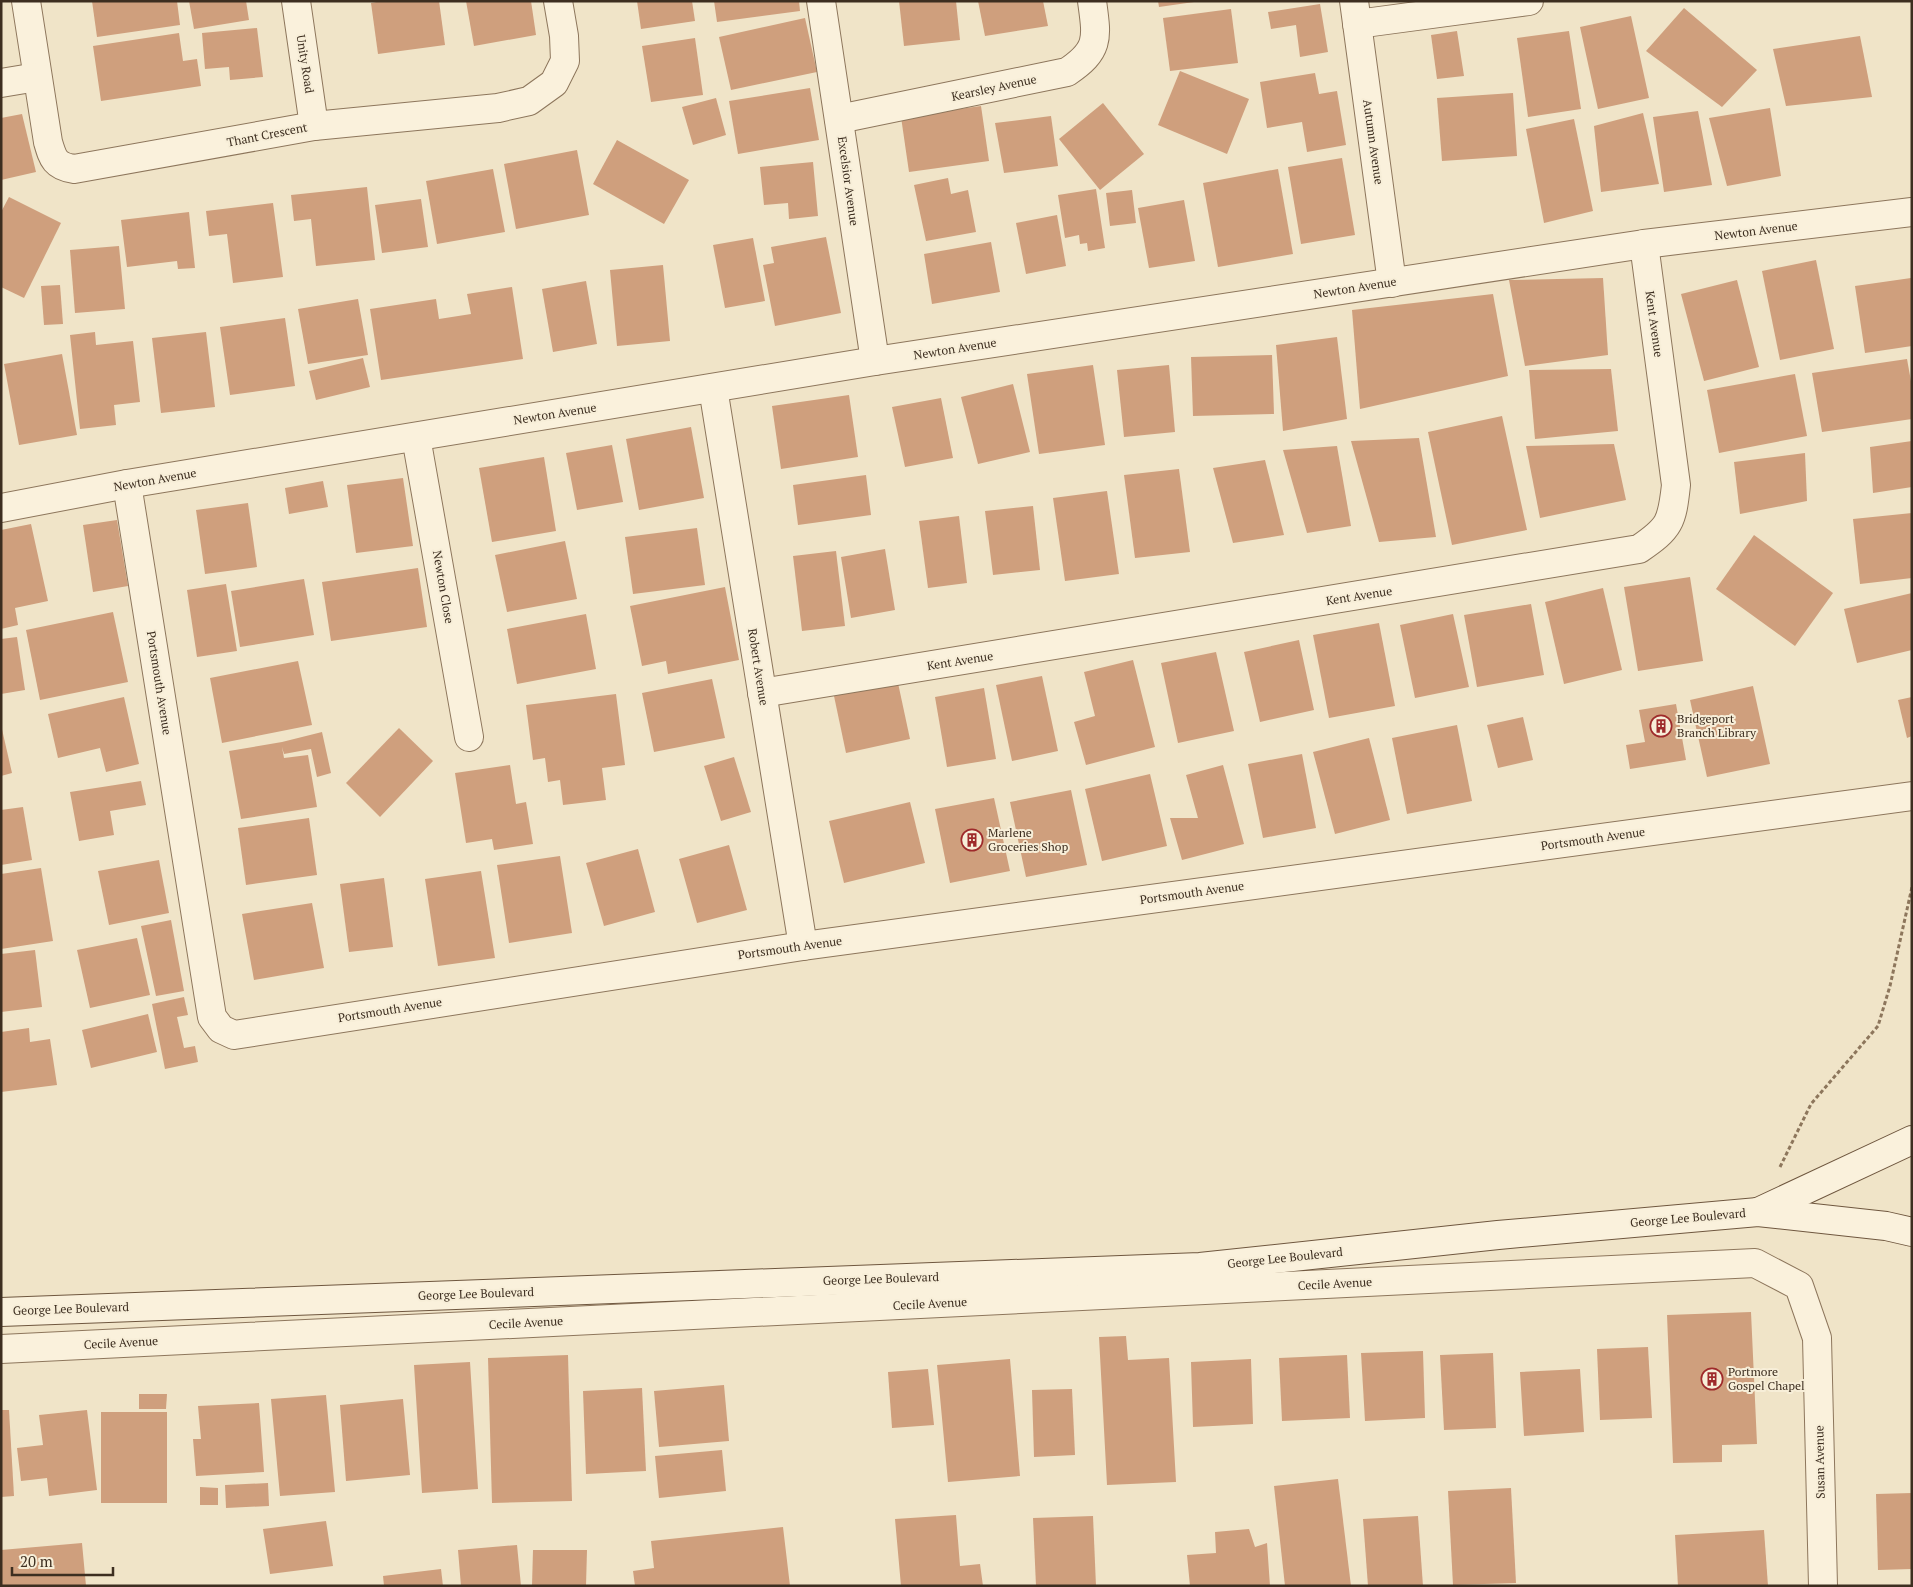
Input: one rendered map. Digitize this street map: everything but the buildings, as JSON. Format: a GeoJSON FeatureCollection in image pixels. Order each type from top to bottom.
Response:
{"type":"FeatureCollection","features":[{"type":"Feature","properties":{"kind":"street","name":"Thant Crescent"},"geometry":{"type":"LineString","coordinates":[[26,1],[37,77],[53,157],[61,167],[74,169],[314,126],[498,108],[529,101],[554,83],[565,61],[564,36],[558,1]]}},
{"type":"Feature","properties":{"kind":"street","name":"Unity Road"},"geometry":{"type":"LineString","coordinates":[[296,1],[314,126]]}},
{"type":"Feature","properties":{"kind":"street","name":"Excelsior Avenue"},"geometry":{"type":"LineString","coordinates":[[821,1],[874,361]]}},
{"type":"Feature","properties":{"kind":"street","name":"Kearsley Avenue"},"geometry":{"type":"LineString","coordinates":[[839,119],[1067,72],[1085,60],[1095,43],[1092,1]]}},
{"type":"Feature","properties":{"kind":"street"},"geometry":{"type":"LineString","coordinates":[[1355,13],[1529,1]]}},
{"type":"Feature","properties":{"kind":"street","name":"Autumn Avenue"},"geometry":{"type":"LineString","coordinates":[[1355,13],[1392,283]]}},
{"type":"Feature","properties":{"kind":"street"},"geometry":{"type":"LineString","coordinates":[[1,83],[37,77]]}},
{"type":"Feature","properties":{"kind":"street","name":"Newton Avenue"},"geometry":{"type":"LineString","coordinates":[[1,508],[127,484],[874,361],[1644,244],[1912,212]]}},
{"type":"Feature","properties":{"kind":"street","name":"Kent Avenue"},"geometry":{"type":"LineString","coordinates":[[762,693],[1639,550],[1662,534],[1673,511],[1676,485],[1644,244]]}},
{"type":"Feature","properties":{"kind":"street","name":"Robert Avenue"},"geometry":{"type":"LineString","coordinates":[[712,388],[803,946]]}},
{"type":"Feature","properties":{"kind":"street","name":"Newton Close"},"geometry":{"type":"LineString","coordinates":[[416,437],[469,736]]}},
{"type":"Feature","properties":{"kind":"street","name":"Portsmouth Avenue"},"geometry":{"type":"LineString","coordinates":[[127,484],[212,1017],[221,1029],[234,1035],[803,946],[1912,796]]}},
{"type":"Feature","properties":{"kind":"street","name":"George Lee Boulevard"},"geometry":{"type":"LineString","coordinates":[[1758,1212],[1912,1140]]}},
{"type":"Feature","properties":{"kind":"street","name":"George Lee Boulevard"},"geometry":{"type":"LineString","coordinates":[[1,1312],[1200,1267],[1498,1235],[1758,1212],[1886,1226],[1912,1232]]}},
{"type":"Feature","properties":{"kind":"street","name":"Cecile Avenue"},"geometry":{"type":"LineString","coordinates":[[1,1349],[1755,1263],[1799,1286],[1817,1338]]}},
{"type":"Feature","properties":{"kind":"street","name":"Susan Avenue"},"geometry":{"type":"LineString","coordinates":[[1817,1338],[1823,1586]]}},
{"type":"Feature","properties":{"kind":"path"},"geometry":{"type":"LineString","coordinates":[[1758,1212],[1811,1104],[1878,1026],[1890,986],[1912,887]]}},
{"type":"Feature","properties":{"kind":"place","name":"Bridgeport Branch Library"},"geometry":{"type":"Point","coordinates":[1661,726]}},
{"type":"Feature","properties":{"kind":"place","name":"Marlene Groceries Shop"},"geometry":{"type":"Point","coordinates":[972,840]}},
{"type":"Feature","properties":{"kind":"place","name":"Portmore Gospel Chapel"},"geometry":{"type":"Point","coordinates":[1712,1379]}}]}
